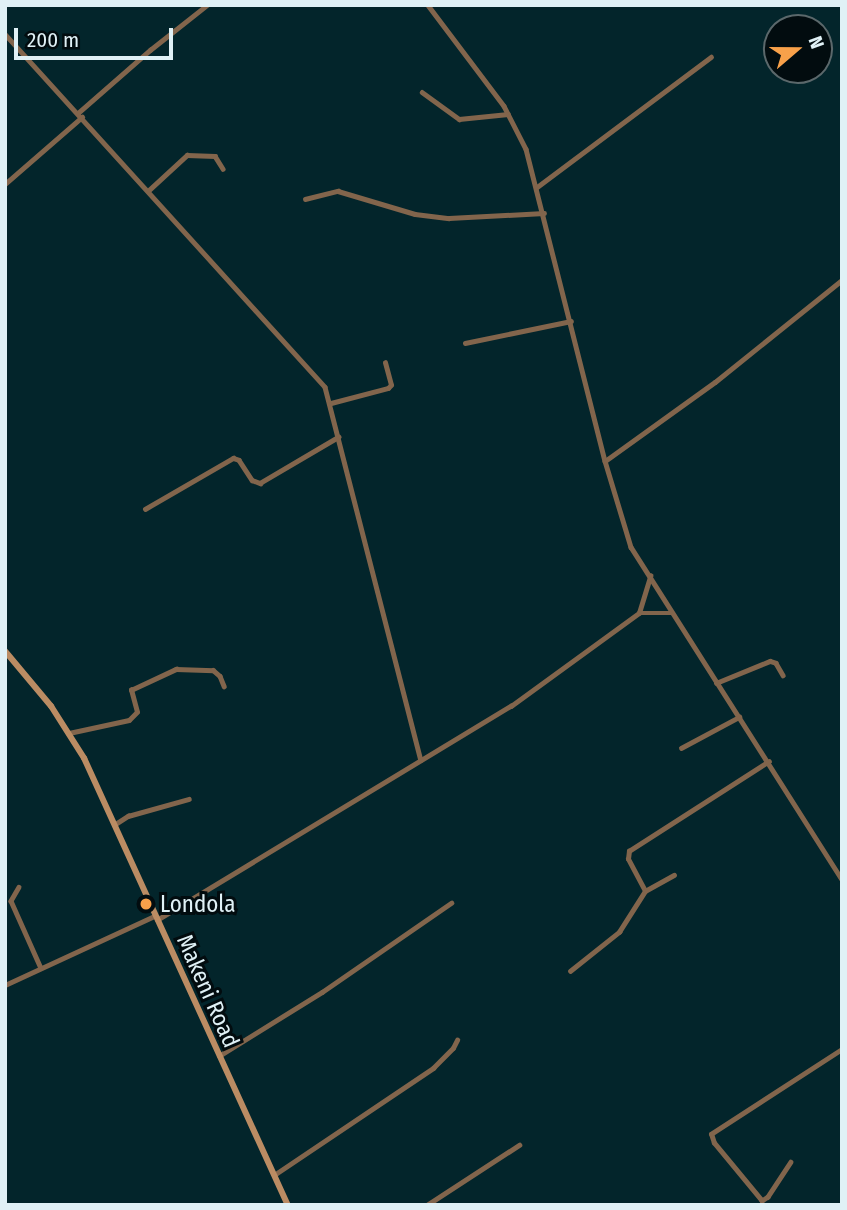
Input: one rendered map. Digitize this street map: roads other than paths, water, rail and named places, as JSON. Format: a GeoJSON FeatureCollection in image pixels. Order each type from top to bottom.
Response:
{"type":"FeatureCollection","features":[{"type":"Feature","properties":{"kind":"main road","name":"Makeni Road"},"geometry":{"type":"LineString","coordinates":[[5,651],[69,733],[288,1205]]}},
{"type":"Feature","properties":{"kind":"street"},"geometry":{"type":"LineString","coordinates":[[5,184],[150,50],[207,5]]}},
{"type":"Feature","properties":{"kind":"street"},"geometry":{"type":"LineString","coordinates":[[428,5],[442,19],[508,114],[526,149],[605,461],[631,547],[842,880]]}},
{"type":"Feature","properties":{"kind":"street"},"geometry":{"type":"LineString","coordinates":[[5,34],[318,379],[331,403],[421,760]]}},
{"type":"Feature","properties":{"kind":"street"},"geometry":{"type":"LineString","coordinates":[[537,187],[711,57]]}},
{"type":"Feature","properties":{"kind":"street"},"geometry":{"type":"LineString","coordinates":[[422,92],[459,119],[508,114]]}},
{"type":"Feature","properties":{"kind":"street"},"geometry":{"type":"LineString","coordinates":[[148,191],[187,155],[215,156],[223,169]]}},
{"type":"Feature","properties":{"kind":"street"},"geometry":{"type":"LineString","coordinates":[[306,199],[338,191],[415,214],[449,218],[544,213]]}},
{"type":"Feature","properties":{"kind":"street"},"geometry":{"type":"LineString","coordinates":[[605,461],[715,382],[842,280]]}},
{"type":"Feature","properties":{"kind":"street"},"geometry":{"type":"LineString","coordinates":[[465,344],[571,321]]}},
{"type":"Feature","properties":{"kind":"street"},"geometry":{"type":"LineString","coordinates":[[331,403],[388,388],[391,385],[385,363]]}},
{"type":"Feature","properties":{"kind":"street"},"geometry":{"type":"LineString","coordinates":[[145,509],[233,458],[239,460],[252,480],[260,483],[338,437]]}},
{"type":"Feature","properties":{"kind":"street"},"geometry":{"type":"LineString","coordinates":[[639,613],[650,576]]}},
{"type":"Feature","properties":{"kind":"street"},"geometry":{"type":"LineString","coordinates":[[5,985],[155,918],[511,706],[639,613],[671,613]]}},
{"type":"Feature","properties":{"kind":"street"},"geometry":{"type":"LineString","coordinates":[[716,682],[770,661],[776,663],[783,675]]}},
{"type":"Feature","properties":{"kind":"street"},"geometry":{"type":"LineString","coordinates":[[69,733],[129,720],[136,712],[131,690],[168,671],[187,667],[213,670],[220,676],[224,686]]}},
{"type":"Feature","properties":{"kind":"street"},"geometry":{"type":"LineString","coordinates":[[681,748],[738,717]]}},
{"type":"Feature","properties":{"kind":"street"},"geometry":{"type":"LineString","coordinates":[[645,891],[628,859],[629,851],[769,761]]}},
{"type":"Feature","properties":{"kind":"street"},"geometry":{"type":"LineString","coordinates":[[114,825],[128,816],[189,799]]}},
{"type":"Feature","properties":{"kind":"street"},"geometry":{"type":"LineString","coordinates":[[570,971],[619,932],[645,891],[674,875]]}},
{"type":"Feature","properties":{"kind":"street"},"geometry":{"type":"LineString","coordinates":[[19,887],[11,901],[41,968]]}},
{"type":"Feature","properties":{"kind":"street"},"geometry":{"type":"LineString","coordinates":[[218,1056],[288,1014],[451,902]]}},
{"type":"Feature","properties":{"kind":"street"},"geometry":{"type":"LineString","coordinates":[[274,1175],[433,1068],[457,1040]]}},
{"type":"Feature","properties":{"kind":"street"},"geometry":{"type":"LineString","coordinates":[[791,1162],[768,1197],[762,1201],[722,1154],[711,1134],[842,1049]]}},
{"type":"Feature","properties":{"kind":"street"},"geometry":{"type":"LineString","coordinates":[[427,1205],[519,1145]]}},
{"type":"Feature","properties":{"kind":"place","name":"Londola"},"geometry":{"type":"Point","coordinates":[146,904]}}]}
